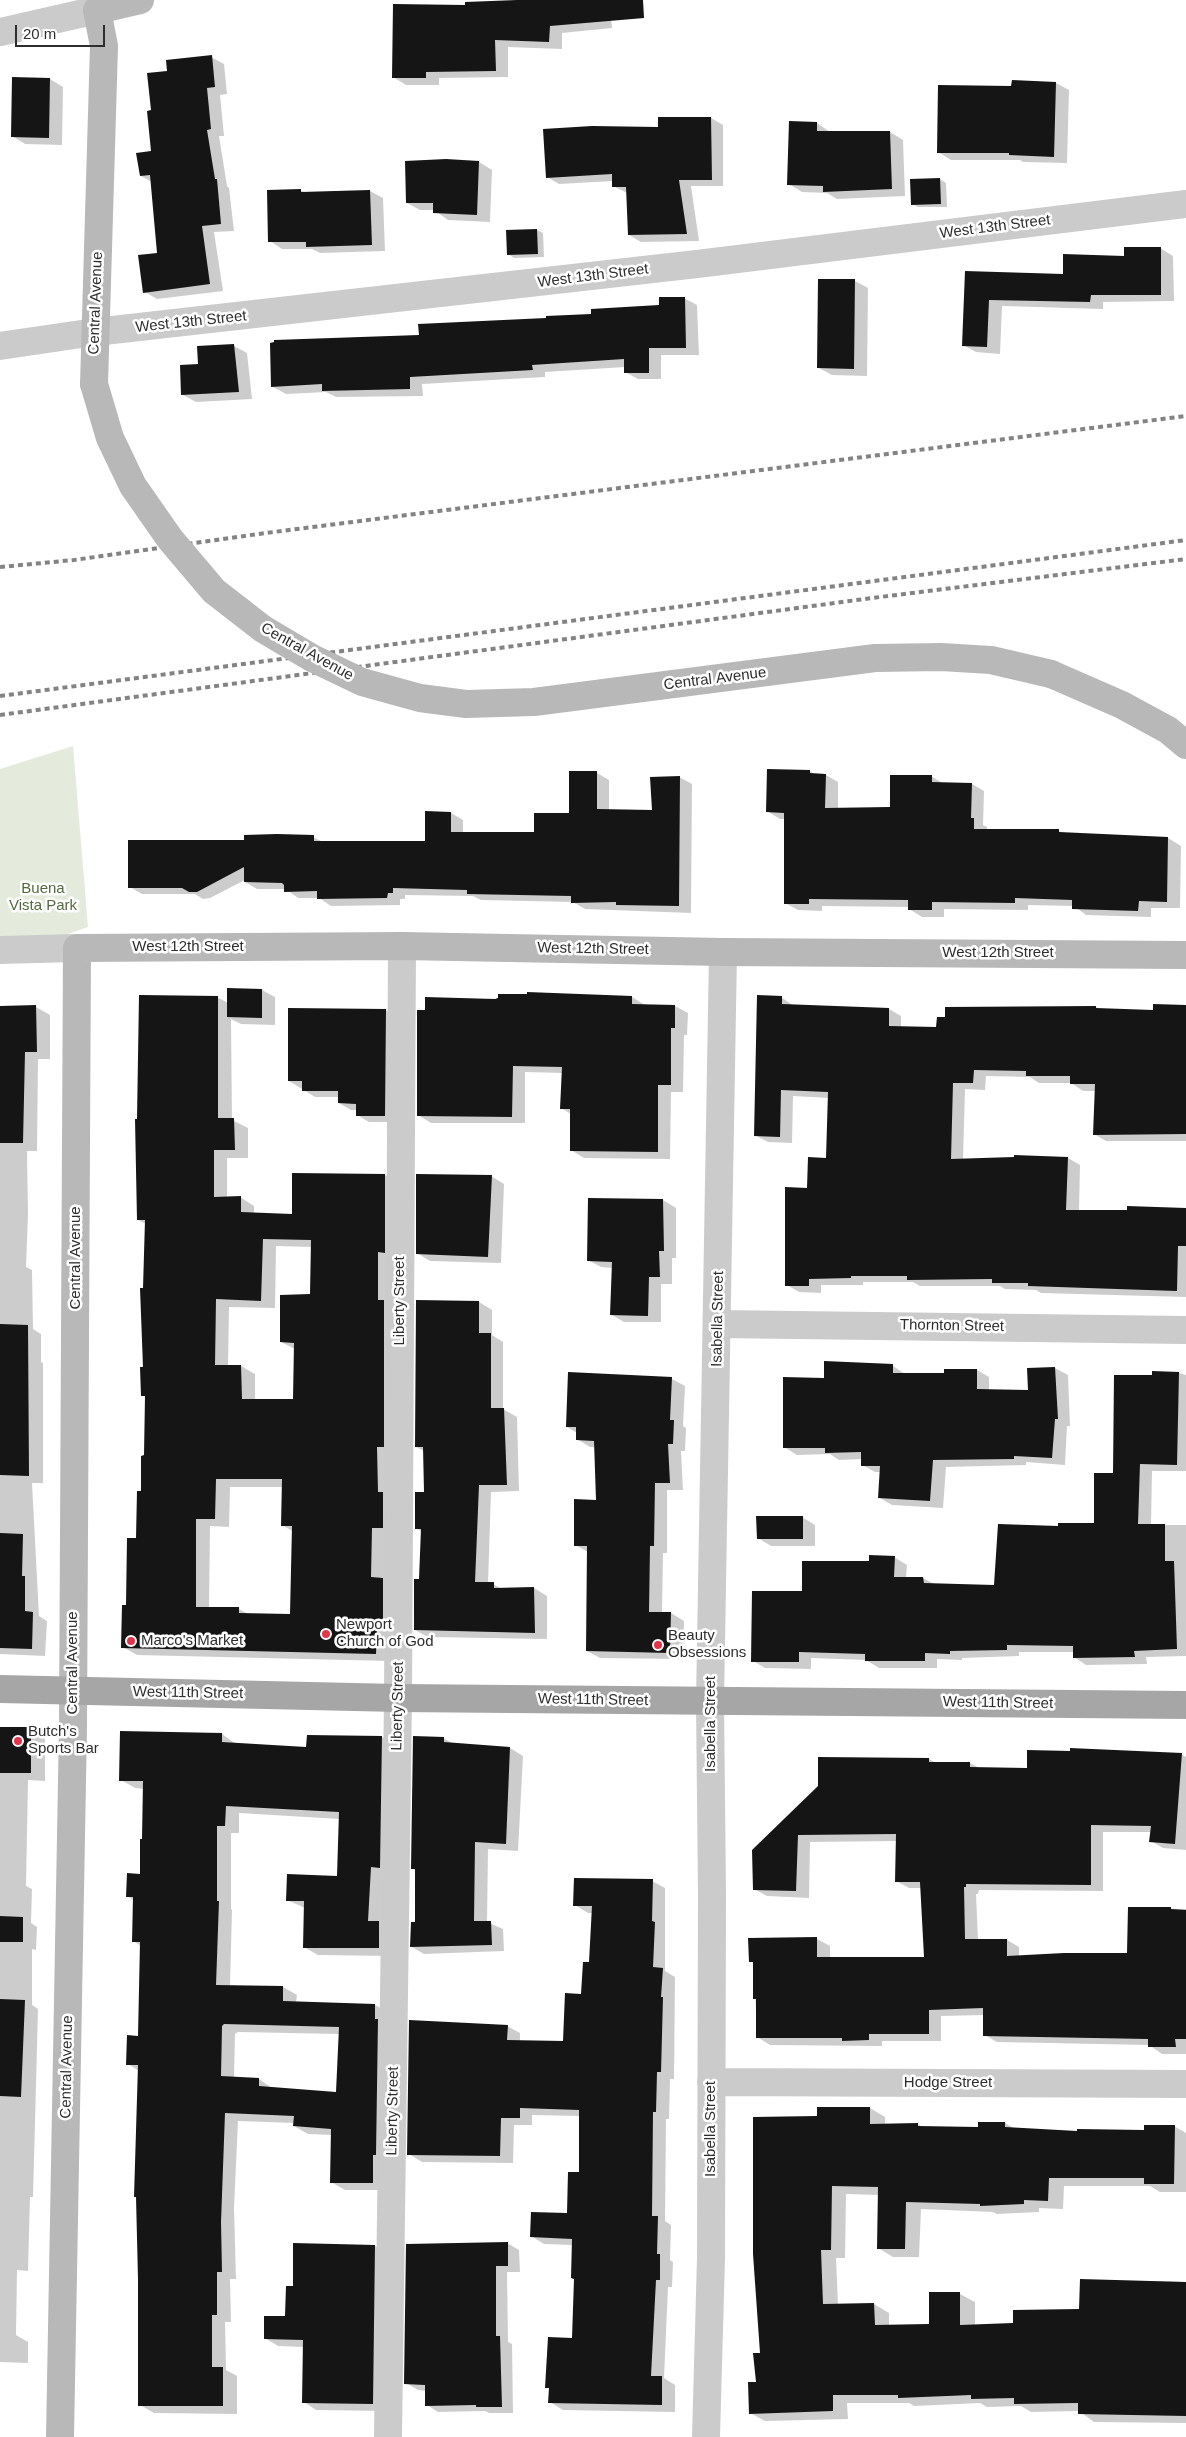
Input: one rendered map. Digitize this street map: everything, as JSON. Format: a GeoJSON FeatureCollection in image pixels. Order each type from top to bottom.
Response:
{"type":"FeatureCollection","features":[{"type":"Feature","properties":{"kind":"main road","name":"West 11th Street"},"geometry":{"type":"LineString","coordinates":[[0,1689],[398,1698],[1186,1705]]}},
{"type":"Feature","properties":{"kind":"street"},"geometry":{"type":"LineString","coordinates":[[0,32],[140,0]]}},
{"type":"Feature","properties":{"kind":"street","name":"Central Avenue"},"geometry":{"type":"LineString","coordinates":[[97,10],[104,46],[94,384],[110,438],[133,486],[170,540],[214,591],[263,629],[312,658],[362,682],[420,698],[466,704],[534,702],[875,658],[941,657],[991,660],[1051,674],[1122,705],[1168,730],[1186,745]]}},
{"type":"Feature","properties":{"kind":"street","name":"West 13th Street"},"geometry":{"type":"LineString","coordinates":[[0,346],[95,332],[648,270],[1186,204]]}},
{"type":"Feature","properties":{"kind":"street","name":"West 12th Street"},"geometry":{"type":"LineString","coordinates":[[0,950],[402,946],[723,952],[1186,955]]}},
{"type":"Feature","properties":{"kind":"street","name":"Liberty Street"},"geometry":{"type":"LineString","coordinates":[[388,2437],[398,1698],[402,946]]}},
{"type":"Feature","properties":{"kind":"street","name":"Central Avenue"},"geometry":{"type":"LineString","coordinates":[[60,2437],[73,1690],[78,948]]}},
{"type":"Feature","properties":{"kind":"street","name":"Isabella Street"},"geometry":{"type":"LineString","coordinates":[[706,2437],[711,2258],[712,1896],[710,1701],[723,952]]}},
{"type":"Feature","properties":{"kind":"street","name":"Thornton Street"},"geometry":{"type":"LineString","coordinates":[[718,1324],[1186,1330]]}},
{"type":"Feature","properties":{"kind":"street","name":"Hodge Street"},"geometry":{"type":"LineString","coordinates":[[711,2082],[1186,2084]]}},
{"type":"Feature","properties":{"kind":"green space","name":"Buena Vista Park"},"geometry":{"type":"Polygon","coordinates":[[[73,746],[88,927],[54,939],[0,940],[0,769],[73,746]]]}},
{"type":"Feature","properties":{"kind":"building"},"geometry":{"type":"Polygon","coordinates":[[[643,0],[644,18],[550,26],[549,42],[495,40],[496,71],[426,72],[426,78],[392,78],[393,4],[465,5],[465,2],[643,0]]]}},
{"type":"Feature","properties":{"kind":"building"},"geometry":{"type":"Polygon","coordinates":[[[212,55],[215,87],[207,88],[211,129],[207,130],[215,179],[217,179],[221,224],[202,226],[210,284],[143,293],[138,255],[157,253],[150,175],[140,176],[136,153],[151,151],[147,111],[151,110],[147,73],[167,71],[166,60],[212,55]]]}},
{"type":"Feature","properties":{"kind":"building"},"geometry":{"type":"Polygon","coordinates":[[[12,77],[50,78],[49,138],[11,137],[12,77]]]}},
{"type":"Feature","properties":{"kind":"building"},"geometry":{"type":"Polygon","coordinates":[[[1012,80],[1056,82],[1054,157],[1009,155],[1009,153],[937,153],[938,85],[1011,86],[1012,80]]]}},
{"type":"Feature","properties":{"kind":"building"},"geometry":{"type":"Polygon","coordinates":[[[658,117],[711,117],[712,180],[679,180],[687,234],[628,235],[626,187],[612,187],[612,174],[546,178],[543,129],[592,126],[658,127],[658,117]]]}},
{"type":"Feature","properties":{"kind":"building"},"geometry":{"type":"Polygon","coordinates":[[[789,121],[817,122],[817,131],[890,131],[892,189],[823,192],[823,186],[787,185],[789,121]]]}},
{"type":"Feature","properties":{"kind":"building"},"geometry":{"type":"Polygon","coordinates":[[[446,159],[479,161],[477,215],[433,213],[433,203],[406,203],[405,161],[446,159]]]}},
{"type":"Feature","properties":{"kind":"building"},"geometry":{"type":"Polygon","coordinates":[[[940,178],[941,204],[911,205],[910,179],[940,178]]]}},
{"type":"Feature","properties":{"kind":"building"},"geometry":{"type":"Polygon","coordinates":[[[301,189],[301,192],[370,190],[372,245],[306,247],[306,242],[268,242],[267,190],[301,189]]]}},
{"type":"Feature","properties":{"kind":"building"},"geometry":{"type":"Polygon","coordinates":[[[537,229],[538,254],[507,255],[506,230],[537,229]]]}},
{"type":"Feature","properties":{"kind":"building"},"geometry":{"type":"Polygon","coordinates":[[[1124,247],[1161,247],[1161,295],[1091,295],[1090,302],[989,300],[987,347],[962,346],[965,271],[1063,274],[1063,254],[1124,256],[1124,247]]]}},
{"type":"Feature","properties":{"kind":"building"},"geometry":{"type":"Polygon","coordinates":[[[818,279],[855,279],[854,369],[817,368],[818,279]]]}},
{"type":"Feature","properties":{"kind":"building"},"geometry":{"type":"Polygon","coordinates":[[[659,297],[685,297],[686,348],[649,348],[649,373],[624,373],[624,359],[532,365],[533,370],[410,377],[410,389],[322,391],[322,384],[271,387],[270,343],[274,342],[274,340],[419,335],[418,324],[591,314],[591,309],[659,305],[659,297]]]}},
{"type":"Feature","properties":{"kind":"building"},"geometry":{"type":"Polygon","coordinates":[[[234,344],[239,392],[181,395],[180,365],[198,364],[197,346],[234,344]]]}},
{"type":"Feature","properties":{"kind":"building"},"geometry":{"type":"Polygon","coordinates":[[[767,769],[810,770],[810,773],[826,774],[825,808],[890,807],[890,775],[932,775],[932,782],[972,783],[971,818],[974,818],[974,829],[1059,829],[1059,832],[1168,837],[1167,902],[1139,901],[1138,911],[1072,909],[1072,900],[1015,898],[1015,903],[932,902],[932,910],[908,910],[908,900],[809,899],[809,904],[784,904],[784,813],[766,812],[767,769]]]}},
{"type":"Feature","properties":{"kind":"building"},"geometry":{"type":"Polygon","coordinates":[[[569,771],[597,771],[597,809],[652,810],[650,777],[680,776],[679,906],[616,905],[616,902],[571,903],[571,896],[467,894],[467,890],[393,888],[393,893],[388,893],[387,898],[317,899],[317,891],[284,892],[284,885],[282,883],[244,882],[244,867],[197,892],[189,892],[182,888],[128,888],[128,840],[244,840],[244,835],[277,834],[314,835],[314,841],[425,841],[425,811],[451,812],[451,832],[534,832],[534,813],[569,813],[569,771]]]}},
{"type":"Feature","properties":{"kind":"building"},"geometry":{"type":"Polygon","coordinates":[[[227,988],[262,989],[262,1018],[227,1017],[227,988]]]}},
{"type":"Feature","properties":{"kind":"building"},"geometry":{"type":"Polygon","coordinates":[[[527,992],[632,996],[632,1004],[675,1005],[675,1028],[671,1028],[671,1085],[658,1085],[658,1152],[570,1151],[570,1109],[560,1109],[562,1067],[513,1066],[512,1117],[417,1116],[417,1010],[425,1010],[425,997],[495,999],[498,998],[498,994],[527,994],[527,992]]]}},
{"type":"Feature","properties":{"kind":"building"},"geometry":{"type":"Polygon","coordinates":[[[139,995],[218,996],[218,1118],[234,1118],[235,1150],[214,1150],[214,1197],[241,1196],[241,1212],[292,1214],[292,1173],[385,1174],[385,1253],[378,1252],[378,1300],[384,1300],[384,1447],[377,1447],[378,1492],[383,1492],[383,1528],[372,1528],[371,1577],[383,1578],[383,1630],[377,1629],[376,1654],[121,1648],[122,1605],[126,1605],[127,1538],[136,1538],[137,1491],[141,1491],[141,1456],[144,1455],[145,1396],[141,1396],[140,1367],[143,1367],[140,1288],[143,1288],[145,1220],[137,1220],[135,1119],[137,1119],[139,995]],[[263,1239],[261,1301],[216,1299],[215,1365],[241,1365],[242,1399],[293,1399],[294,1343],[280,1342],[280,1295],[310,1294],[311,1240],[263,1239]],[[216,1479],[215,1519],[196,1519],[196,1607],[239,1607],[239,1613],[290,1614],[292,1526],[281,1526],[282,1479],[216,1479]]]}},
{"type":"Feature","properties":{"kind":"building"},"geometry":{"type":"Polygon","coordinates":[[[757,995],[782,996],[782,1004],[889,1008],[889,1026],[936,1027],[937,1017],[945,1017],[945,1007],[1096,1006],[1096,1008],[1153,1010],[1153,1004],[1186,1005],[1186,1134],[1093,1135],[1095,1084],[1070,1084],[1070,1076],[1026,1076],[1026,1071],[974,1070],[973,1083],[953,1083],[951,1159],[1014,1157],[1014,1155],[1068,1157],[1066,1210],[1127,1210],[1127,1206],[1186,1208],[1186,1246],[1178,1246],[1177,1291],[1028,1286],[1028,1283],[992,1283],[992,1279],[907,1280],[907,1276],[851,1276],[851,1278],[809,1279],[809,1286],[785,1286],[785,1187],[807,1188],[808,1157],[826,1158],[828,1092],[781,1090],[780,1137],[754,1136],[757,995]]]}},
{"type":"Feature","properties":{"kind":"building"},"geometry":{"type":"Polygon","coordinates":[[[36,1005],[37,1052],[25,1052],[23,1143],[0,1143],[0,1006],[36,1005]]]}},
{"type":"Feature","properties":{"kind":"building"},"geometry":{"type":"Polygon","coordinates":[[[288,1008],[386,1009],[385,1116],[356,1116],[356,1104],[338,1103],[338,1091],[302,1091],[302,1081],[288,1081],[288,1008]]]}},
{"type":"Feature","properties":{"kind":"building"},"geometry":{"type":"Polygon","coordinates":[[[416,1174],[492,1175],[488,1257],[416,1254],[416,1174]]]}},
{"type":"Feature","properties":{"kind":"building"},"geometry":{"type":"Polygon","coordinates":[[[588,1198],[663,1199],[664,1251],[659,1251],[660,1277],[649,1277],[648,1316],[610,1315],[612,1262],[587,1261],[588,1198]]]}},
{"type":"Feature","properties":{"kind":"building"},"geometry":{"type":"Polygon","coordinates":[[[416,1300],[479,1301],[479,1333],[491,1333],[491,1408],[504,1408],[507,1485],[479,1485],[475,1582],[494,1582],[494,1588],[534,1587],[535,1633],[414,1630],[414,1579],[419,1579],[421,1529],[415,1529],[415,1492],[424,1492],[423,1447],[415,1447],[416,1300]]]}},
{"type":"Feature","properties":{"kind":"building"},"geometry":{"type":"Polygon","coordinates":[[[0,1324],[28,1325],[29,1476],[0,1475],[0,1324]]]}},
{"type":"Feature","properties":{"kind":"building"},"geometry":{"type":"Polygon","coordinates":[[[824,1361],[893,1364],[893,1373],[944,1373],[944,1369],[977,1369],[977,1389],[1028,1390],[1027,1368],[1055,1367],[1058,1419],[1055,1419],[1052,1458],[1014,1456],[1014,1459],[933,1460],[930,1501],[878,1498],[880,1466],[861,1466],[861,1452],[825,1453],[825,1448],[783,1448],[783,1377],[824,1378],[824,1361]]]}},
{"type":"Feature","properties":{"kind":"building"},"geometry":{"type":"Polygon","coordinates":[[[1152,1371],[1179,1372],[1177,1465],[1140,1464],[1138,1524],[1165,1524],[1165,1561],[1174,1561],[1177,1649],[1134,1651],[1135,1657],[1073,1658],[1073,1646],[1007,1645],[1007,1650],[950,1651],[950,1654],[925,1653],[925,1661],[865,1661],[865,1654],[799,1652],[799,1662],[751,1662],[752,1591],[802,1591],[802,1561],[869,1561],[869,1555],[895,1556],[894,1577],[923,1577],[924,1583],[994,1585],[998,1524],[1058,1526],[1058,1523],[1094,1523],[1094,1473],[1113,1473],[1114,1375],[1152,1375],[1152,1371]]]}},
{"type":"Feature","properties":{"kind":"building"},"geometry":{"type":"Polygon","coordinates":[[[568,1372],[672,1377],[670,1420],[674,1420],[673,1444],[668,1444],[670,1483],[655,1483],[654,1546],[650,1546],[649,1612],[671,1612],[670,1653],[586,1651],[587,1546],[574,1546],[574,1499],[596,1500],[594,1441],[576,1440],[576,1427],[566,1427],[568,1372]]]}},
{"type":"Feature","properties":{"kind":"building"},"geometry":{"type":"Polygon","coordinates":[[[756,1516],[803,1516],[803,1539],[757,1539],[756,1516]]]}},
{"type":"Feature","properties":{"kind":"building"},"geometry":{"type":"Polygon","coordinates":[[[0,1533],[23,1534],[22,1576],[25,1576],[25,1611],[33,1612],[32,1649],[0,1648],[0,1533]]]}},
{"type":"Feature","properties":{"kind":"building"},"geometry":{"type":"Polygon","coordinates":[[[0,1727],[31,1727],[31,1773],[0,1773],[0,1727]]]}},
{"type":"Feature","properties":{"kind":"building"},"geometry":{"type":"Polygon","coordinates":[[[120,1731],[222,1733],[222,1742],[306,1747],[307,1735],[382,1736],[380,1868],[371,1867],[368,1921],[379,1921],[379,1948],[303,1948],[304,1901],[286,1901],[287,1874],[337,1876],[339,1812],[226,1806],[225,1826],[217,1826],[217,1901],[219,1901],[216,1985],[283,1986],[283,2001],[375,2004],[375,2019],[378,2019],[376,2155],[373,2155],[373,2183],[330,2183],[331,2129],[293,2126],[294,2116],[225,2113],[221,2222],[222,2272],[217,2272],[217,2315],[212,2315],[212,2367],[223,2367],[223,2406],[138,2406],[138,2279],[136,2197],[134,2197],[138,2065],[126,2065],[127,2035],[138,2036],[140,1942],[132,1942],[133,1897],[126,1897],[127,1873],[140,1874],[143,1781],[119,1781],[120,1731]],[[224,2024],[222,2026],[221,2076],[259,2078],[259,2086],[336,2092],[339,2027],[224,2024]]]}},
{"type":"Feature","properties":{"kind":"building"},"geometry":{"type":"Polygon","coordinates":[[[413,1736],[444,1737],[444,1742],[510,1747],[506,1844],[475,1842],[474,1921],[491,1921],[492,1945],[410,1947],[411,1922],[415,1922],[415,1869],[411,1869],[413,1736]]]}},
{"type":"Feature","properties":{"kind":"building"},"geometry":{"type":"Polygon","coordinates":[[[1070,1748],[1182,1753],[1175,1844],[1149,1842],[1151,1826],[1091,1825],[1091,1885],[966,1884],[966,1887],[964,1887],[965,1939],[1007,1939],[1007,1956],[1064,1953],[1127,1953],[1128,1907],[1171,1907],[1171,1909],[1186,1910],[1186,2039],[1175,2039],[1176,2047],[1148,2047],[1148,2039],[983,2036],[983,2008],[929,2010],[929,2034],[869,2034],[869,2040],[842,2041],[842,2038],[756,2038],[756,1999],[753,1999],[753,1962],[749,1962],[748,1938],[817,1937],[817,1957],[924,1957],[920,1882],[895,1882],[896,1834],[798,1835],[796,1891],[753,1890],[752,1850],[818,1786],[818,1757],[929,1758],[929,1762],[970,1762],[970,1767],[1027,1768],[1027,1750],[1070,1751],[1070,1748]]]}},
{"type":"Feature","properties":{"kind":"building"},"geometry":{"type":"Polygon","coordinates":[[[574,1878],[653,1879],[652,1921],[655,1922],[653,1967],[663,1968],[661,1997],[663,1997],[661,2072],[657,2072],[656,2112],[653,2112],[652,2216],[658,2216],[657,2254],[660,2254],[660,2280],[656,2280],[651,2376],[662,2376],[662,2405],[548,2403],[549,2388],[545,2388],[548,2337],[572,2338],[574,2279],[571,2278],[572,2239],[530,2237],[531,2212],[567,2213],[568,2172],[579,2172],[579,2110],[520,2108],[520,2118],[501,2118],[500,2156],[407,2155],[409,2020],[508,2025],[507,2040],[563,2041],[565,1993],[581,1994],[583,1962],[589,1962],[592,1906],[573,1906],[574,1878]]]}},
{"type":"Feature","properties":{"kind":"building"},"geometry":{"type":"Polygon","coordinates":[[[0,1916],[23,1917],[23,1942],[0,1942],[0,1916]]]}},
{"type":"Feature","properties":{"kind":"building"},"geometry":{"type":"Polygon","coordinates":[[[0,1999],[25,2000],[21,2097],[0,2096],[0,1999]]]}},
{"type":"Feature","properties":{"kind":"building"},"geometry":{"type":"Polygon","coordinates":[[[817,2107],[870,2107],[870,2124],[918,2123],[918,2126],[978,2127],[978,2122],[1005,2122],[1005,2127],[1077,2131],[1077,2129],[1144,2130],[1144,2125],[1175,2125],[1174,2184],[1144,2184],[1144,2178],[1049,2178],[1048,2201],[1024,2200],[1024,2204],[980,2206],[980,2204],[906,2202],[905,2249],[877,2249],[878,2187],[832,2186],[831,2250],[821,2250],[823,2304],[874,2303],[875,2325],[929,2324],[929,2292],[960,2292],[960,2325],[1013,2323],[1013,2310],[1079,2309],[1080,2279],[1186,2282],[1186,2416],[1078,2414],[1078,2403],[1014,2404],[1014,2398],[971,2399],[971,2395],[898,2398],[898,2395],[833,2395],[833,2411],[749,2414],[748,2382],[756,2382],[753,2353],[760,2353],[753,2254],[753,2117],[817,2116],[817,2107]]]}},
{"type":"Feature","properties":{"kind":"building"},"geometry":{"type":"Polygon","coordinates":[[[508,2242],[508,2266],[496,2266],[496,2336],[500,2336],[502,2407],[476,2407],[476,2405],[425,2406],[425,2385],[404,2384],[406,2244],[508,2242]]]}},
{"type":"Feature","properties":{"kind":"building"},"geometry":{"type":"Polygon","coordinates":[[[293,2243],[375,2245],[373,2404],[302,2403],[303,2340],[264,2339],[264,2316],[285,2316],[286,2286],[293,2286],[293,2243]]]}},
{"type":"Feature","properties":{"kind":"railway"},"geometry":{"type":"LineString","coordinates":[[0,567],[74,560],[258,534],[1186,416]]}},
{"type":"Feature","properties":{"kind":"railway"},"geometry":{"type":"LineString","coordinates":[[0,696],[1186,540]]}},
{"type":"Feature","properties":{"kind":"railway"},"geometry":{"type":"LineString","coordinates":[[0,715],[872,598],[1186,559]]}},
{"type":"Feature","properties":{"kind":"place","name":"Newport Church of God"},"geometry":{"type":"Point","coordinates":[326,1634]}},
{"type":"Feature","properties":{"kind":"place","name":"Marco's Market"},"geometry":{"type":"Point","coordinates":[131,1641]}},
{"type":"Feature","properties":{"kind":"place","name":"Beauty Obsessions"},"geometry":{"type":"Point","coordinates":[658,1645]}},
{"type":"Feature","properties":{"kind":"place","name":"Butch's Sports Bar"},"geometry":{"type":"Point","coordinates":[18,1741]}}]}
